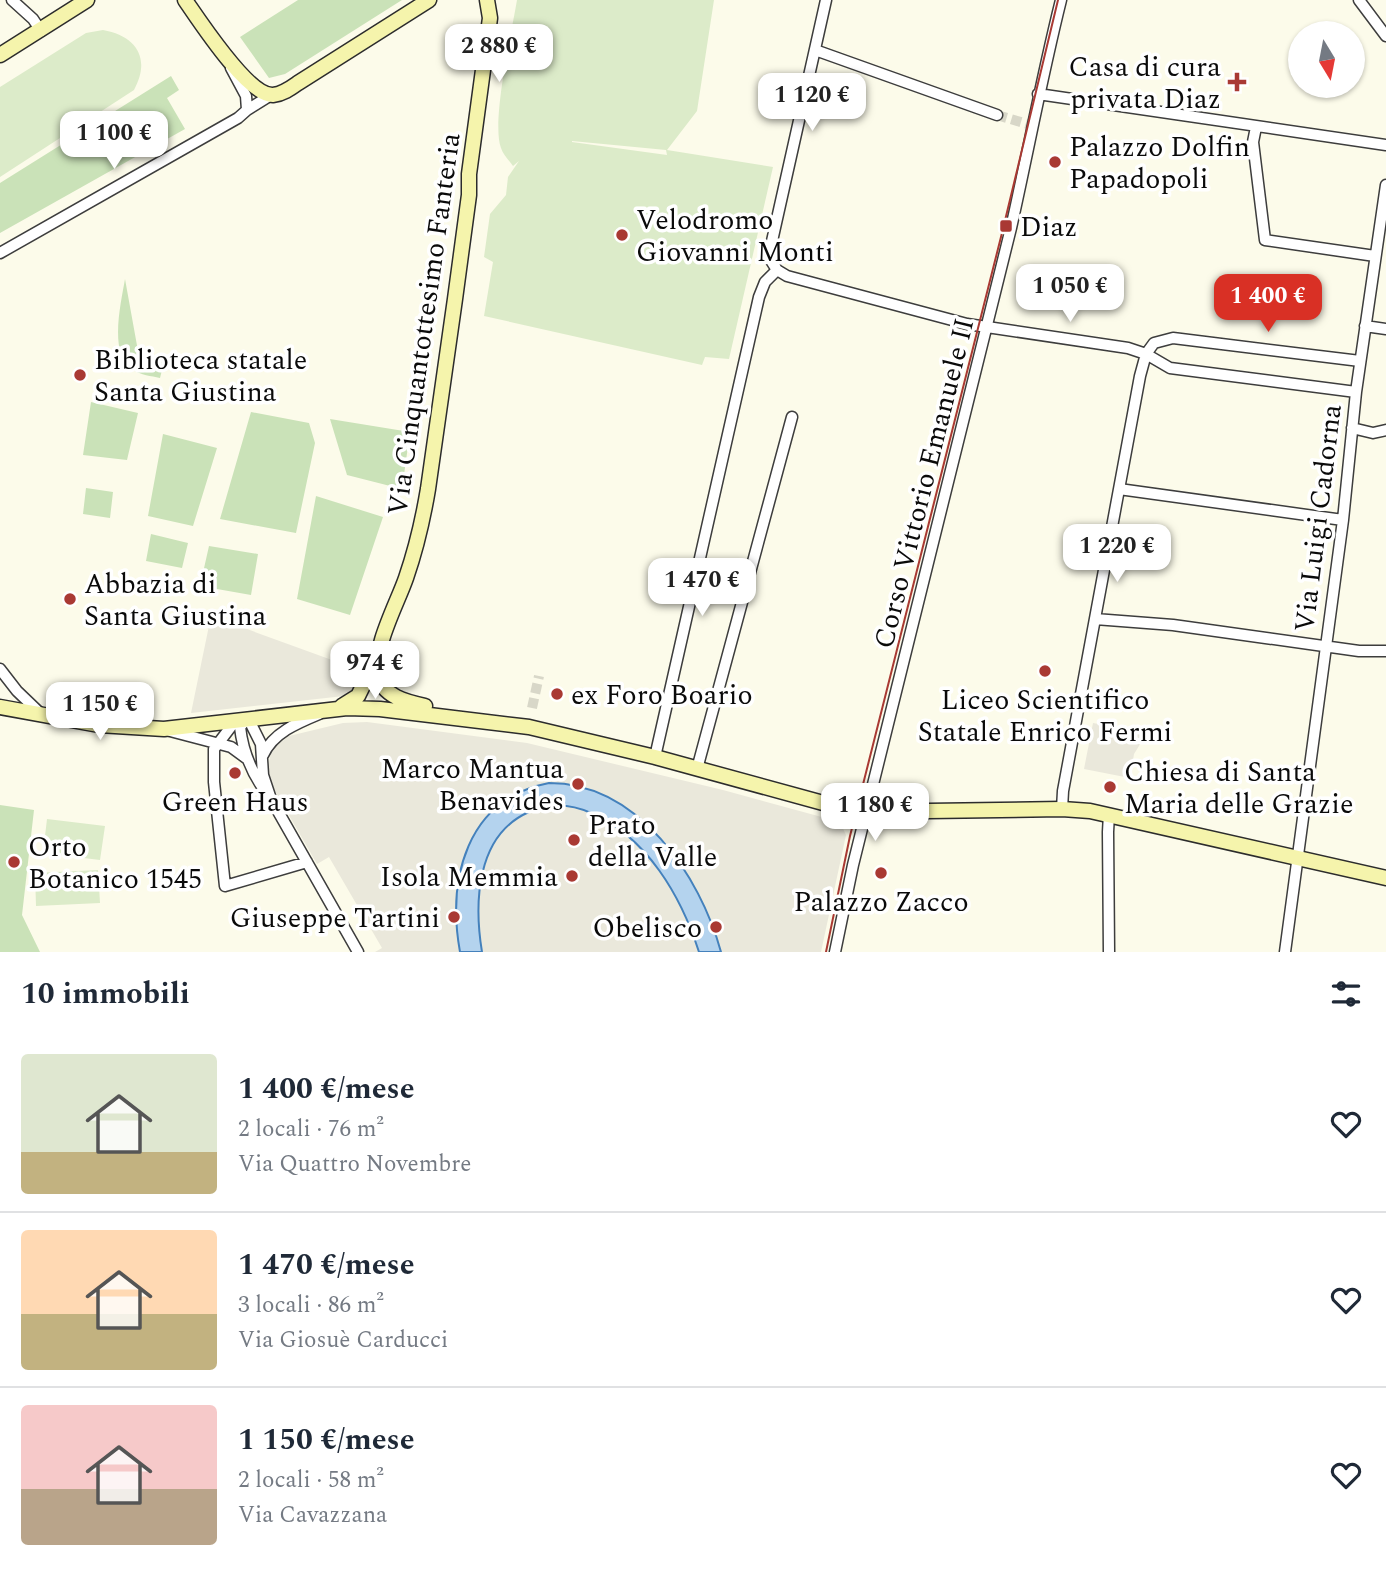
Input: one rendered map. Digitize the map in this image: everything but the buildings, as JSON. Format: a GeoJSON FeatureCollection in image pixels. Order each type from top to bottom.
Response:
{"type":"FeatureCollection","features":[{"type":"Feature","properties":{"kind":"street"},"geometry":{"type":"LineString","coordinates":[[12,0],[33,19],[41,31]]}},
{"type":"Feature","properties":{"kind":"street"},"geometry":{"type":"LineString","coordinates":[[0,55],[87,0]]}},
{"type":"Feature","properties":{"kind":"street"},"geometry":{"type":"LineString","coordinates":[[185,0],[228,61],[246,96],[247,110]]}},
{"type":"Feature","properties":{"kind":"street"},"geometry":{"type":"LineString","coordinates":[[0,253],[238,118],[271,95],[284,92],[429,0]]}},
{"type":"Feature","properties":{"kind":"street","name":"Via Cinquantottesimo Fanteria"},"geometry":{"type":"LineString","coordinates":[[331,710],[346,705],[358,696],[380,649],[406,578],[423,520],[491,18],[487,0]]}},
{"type":"Feature","properties":{"kind":"street"},"geometry":{"type":"LineString","coordinates":[[826,0],[770,250],[777,270],[787,276],[985,328],[1128,348],[1146,354],[1170,368],[1356,392]]}},
{"type":"Feature","properties":{"kind":"street","name":"Corso Vittorio Emanuele II"},"geometry":{"type":"LineString","coordinates":[[866,813],[1031,139],[1038,94],[1061,0]]}},
{"type":"Feature","properties":{"kind":"street"},"geometry":{"type":"LineString","coordinates":[[1359,0],[1386,36]]}},
{"type":"Feature","properties":{"kind":"street"},"geometry":{"type":"LineString","coordinates":[[815,50],[997,115]]}},
{"type":"Feature","properties":{"kind":"street"},"geometry":{"type":"LineString","coordinates":[[228,61],[258,89],[271,95]]}},
{"type":"Feature","properties":{"kind":"street"},"geometry":{"type":"LineString","coordinates":[[1038,94],[1386,145]]}},
{"type":"Feature","properties":{"kind":"street"},"geometry":{"type":"LineString","coordinates":[[1256,127],[1253,142],[1265,240],[1375,256]]}},
{"type":"Feature","properties":{"kind":"street","name":"Via Luigi Cadorna"},"geometry":{"type":"LineString","coordinates":[[1285,952],[1343,520],[1360,361],[1386,185]]}},
{"type":"Feature","properties":{"kind":"street"},"geometry":{"type":"LineString","coordinates":[[654,757],[761,289],[777,270]]}},
{"type":"Feature","properties":{"kind":"street"},"geometry":{"type":"LineString","coordinates":[[1365,326],[1386,329]]}},
{"type":"Feature","properties":{"kind":"street"},"geometry":{"type":"LineString","coordinates":[[1062,808],[1063,791],[1146,354],[1154,343],[1173,338],[1360,361]]}},
{"type":"Feature","properties":{"kind":"street"},"geometry":{"type":"LineString","coordinates":[[697,769],[792,417]]}},
{"type":"Feature","properties":{"kind":"street"},"geometry":{"type":"LineString","coordinates":[[1352,428],[1373,433],[1386,430]]}},
{"type":"Feature","properties":{"kind":"street"},"geometry":{"type":"LineString","coordinates":[[1119,489],[1343,520]]}},
{"type":"Feature","properties":{"kind":"street"},"geometry":{"type":"LineString","coordinates":[[1095,619],[1172,625],[1359,651],[1386,651]]}},
{"type":"Feature","properties":{"kind":"street","name":"Via Cinquantottesimo Fanteria"},"geometry":{"type":"LineString","coordinates":[[380,649],[379,675],[384,686],[396,698],[529,727]]}},
{"type":"Feature","properties":{"kind":"street"},"geometry":{"type":"LineString","coordinates":[[0,669],[41,714]]}},
{"type":"Feature","properties":{"kind":"street"},"geometry":{"type":"LineString","coordinates":[[5,708],[99,725],[164,729],[238,750],[250,764]]}},
{"type":"Feature","properties":{"kind":"street"},"geometry":{"type":"LineString","coordinates":[[164,729],[331,710],[380,709],[529,727],[866,813],[1062,808],[1110,814],[1386,878]]}},
{"type":"Feature","properties":{"kind":"street"},"geometry":{"type":"LineString","coordinates":[[263,755],[274,738],[282,732],[331,710]]}},
{"type":"Feature","properties":{"kind":"street"},"geometry":{"type":"LineString","coordinates":[[242,719],[217,742],[214,749],[220,887],[307,862]]}},
{"type":"Feature","properties":{"kind":"street"},"geometry":{"type":"LineString","coordinates":[[242,719],[254,728],[263,755],[262,775],[271,799],[358,952]]}},
{"type":"Feature","properties":{"kind":"street"},"geometry":{"type":"LineString","coordinates":[[242,719],[240,727],[250,764],[271,799]]}},
{"type":"Feature","properties":{"kind":"street"},"geometry":{"type":"LineString","coordinates":[[835,952],[866,813]]}},
{"type":"Feature","properties":{"kind":"street"},"geometry":{"type":"LineString","coordinates":[[1109,948],[1110,814]]}},
{"type":"Feature","properties":{"kind":"green space"},"geometry":{"type":"Polygon","coordinates":[[[298,0],[402,0],[285,74],[269,78],[240,37],[298,0]]]}},
{"type":"Feature","properties":{"kind":"green space","name":"Velodromo Giovanni Monti"},"geometry":{"type":"Polygon","coordinates":[[[517,0],[714,0],[697,111],[667,150],[773,167],[729,359],[705,357],[702,365],[484,316],[493,262],[484,257],[490,214],[506,195],[508,177],[519,161],[513,166],[502,151],[499,135],[500,98],[517,0]],[[572,141],[667,155],[666,150],[572,141]]]}},
{"type":"Feature","properties":{"kind":"green space"},"geometry":{"type":"Polygon","coordinates":[[[103,30],[125,38],[138,51],[141,68],[134,90],[0,177],[0,87],[86,33],[103,30]]]}},
{"type":"Feature","properties":{"kind":"green space"},"geometry":{"type":"Polygon","coordinates":[[[171,76],[179,90],[167,98],[185,129],[0,233],[0,183],[171,76]]]}},
{"type":"Feature","properties":{"kind":"green space"},"geometry":{"type":"Polygon","coordinates":[[[125,279],[138,351],[164,362],[160,378],[133,370],[125,363],[121,353],[118,328],[125,279]]]}},
{"type":"Feature","properties":{"kind":"green space"},"geometry":{"type":"Polygon","coordinates":[[[91,402],[138,413],[127,460],[83,455],[91,402]]]}},
{"type":"Feature","properties":{"kind":"green space"},"geometry":{"type":"Polygon","coordinates":[[[251,412],[309,423],[315,443],[296,533],[220,519],[251,412]]]}},
{"type":"Feature","properties":{"kind":"green space"},"geometry":{"type":"Polygon","coordinates":[[[330,419],[410,432],[402,489],[347,475],[330,419]]]}},
{"type":"Feature","properties":{"kind":"green space"},"geometry":{"type":"Polygon","coordinates":[[[163,434],[217,448],[193,526],[148,516],[163,434]]]}},
{"type":"Feature","properties":{"kind":"green space"},"geometry":{"type":"Polygon","coordinates":[[[86,488],[113,492],[110,518],[83,514],[86,488]]]}},
{"type":"Feature","properties":{"kind":"green space"},"geometry":{"type":"Polygon","coordinates":[[[316,496],[383,517],[350,615],[297,599],[316,496]]]}},
{"type":"Feature","properties":{"kind":"green space"},"geometry":{"type":"Polygon","coordinates":[[[151,534],[188,543],[182,568],[146,561],[151,534]]]}},
{"type":"Feature","properties":{"kind":"green space"},"geometry":{"type":"Polygon","coordinates":[[[209,546],[258,554],[251,595],[200,586],[209,546]]]}},
{"type":"Feature","properties":{"kind":"green space","name":"Orto Botanico 1545"},"geometry":{"type":"Polygon","coordinates":[[[0,805],[34,810],[22,915],[40,952],[0,952],[0,805]]]}},
{"type":"Feature","properties":{"kind":"green space"},"geometry":{"type":"Polygon","coordinates":[[[47,819],[105,826],[100,860],[43,853],[47,819]]]}},
{"type":"Feature","properties":{"kind":"green space"},"geometry":{"type":"Polygon","coordinates":[[[98,870],[100,903],[36,906],[35,873],[98,870]]]}},
{"type":"Feature","properties":{"kind":"shaded area"},"geometry":{"type":"Polygon","coordinates":[[[211,616],[365,672],[358,687],[349,695],[191,713],[211,616]]]}},
{"type":"Feature","properties":{"kind":"shaded area","name":"Prato della Valle"},"geometry":{"type":"Polygon","coordinates":[[[367,722],[527,743],[723,790],[840,822],[846,835],[821,952],[375,952],[382,948],[329,857],[317,864],[268,775],[272,749],[289,736],[343,723],[367,722]]]}},
{"type":"Feature","properties":{"kind":"shaded area"},"geometry":{"type":"Polygon","coordinates":[[[1093,723],[1147,733],[1134,754],[1130,778],[1084,769],[1093,723]]]}},
{"type":"Feature","properties":{"kind":"water"},"geometry":{"type":"Polygon","coordinates":[[[549,783],[581,787],[610,799],[637,816],[681,865],[698,893],[721,952],[699,952],[672,890],[659,870],[629,837],[591,813],[560,806],[529,812],[511,823],[498,837],[489,853],[479,892],[482,952],[460,952],[457,897],[468,846],[481,824],[498,806],[521,792],[549,783]]]}},
{"type":"Feature","properties":{"kind":"tunnel"},"geometry":{"type":"LineString","coordinates":[[997,115],[1034,126]]}},
{"type":"Feature","properties":{"kind":"tunnel"},"geometry":{"type":"LineString","coordinates":[[532,708],[539,676]]}},
{"type":"Feature","properties":{"kind":"tram line"},"geometry":{"type":"LineString","coordinates":[[826,952],[850,836],[1058,0]]}},
{"type":"Feature","properties":{"kind":"place","name":"Casa di cura privata Diaz"},"geometry":{"type":"Point","coordinates":[1237,82]}},
{"type":"Feature","properties":{"kind":"place","name":"Palazzo Dolfin Papadopoli"},"geometry":{"type":"Point","coordinates":[1055,162]}},
{"type":"Feature","properties":{"kind":"place","name":"Diaz"},"geometry":{"type":"Point","coordinates":[1006,226]}},
{"type":"Feature","properties":{"kind":"place","name":"Velodromo Giovanni Monti"},"geometry":{"type":"Point","coordinates":[622,235]}},
{"type":"Feature","properties":{"kind":"place","name":"Biblioteca statale Santa Giustina"},"geometry":{"type":"Point","coordinates":[80,375]}},
{"type":"Feature","properties":{"kind":"place","name":"Abbazia di Santa Giustina"},"geometry":{"type":"Point","coordinates":[70,599]}},
{"type":"Feature","properties":{"kind":"place","name":"Liceo Scientifico Statale Enrico Fermi"},"geometry":{"type":"Point","coordinates":[1045,671]}},
{"type":"Feature","properties":{"kind":"place","name":"ex Foro Boario"},"geometry":{"type":"Point","coordinates":[557,694]}},
{"type":"Feature","properties":{"kind":"place","name":"Green Haus"},"geometry":{"type":"Point","coordinates":[235,773]}},
{"type":"Feature","properties":{"kind":"place","name":"Marco Mantua Benavides"},"geometry":{"type":"Point","coordinates":[578,784]}},
{"type":"Feature","properties":{"kind":"place","name":"Chiesa di Santa Maria delle Grazie"},"geometry":{"type":"Point","coordinates":[1110,787]}},
{"type":"Feature","properties":{"kind":"place","name":"Prato della Valle"},"geometry":{"type":"Point","coordinates":[574,840]}},
{"type":"Feature","properties":{"kind":"place","name":"Orto Botanico 1545"},"geometry":{"type":"Point","coordinates":[14,862]}},
{"type":"Feature","properties":{"kind":"place","name":"Palazzo Zacco"},"geometry":{"type":"Point","coordinates":[881,873]}},
{"type":"Feature","properties":{"kind":"place","name":"Isola Memmia"},"geometry":{"type":"Point","coordinates":[572,876]}},
{"type":"Feature","properties":{"kind":"place","name":"Giuseppe Tartini"},"geometry":{"type":"Point","coordinates":[454,917]}},
{"type":"Feature","properties":{"kind":"place","name":"Obelisco"},"geometry":{"type":"Point","coordinates":[716,927]}}]}
